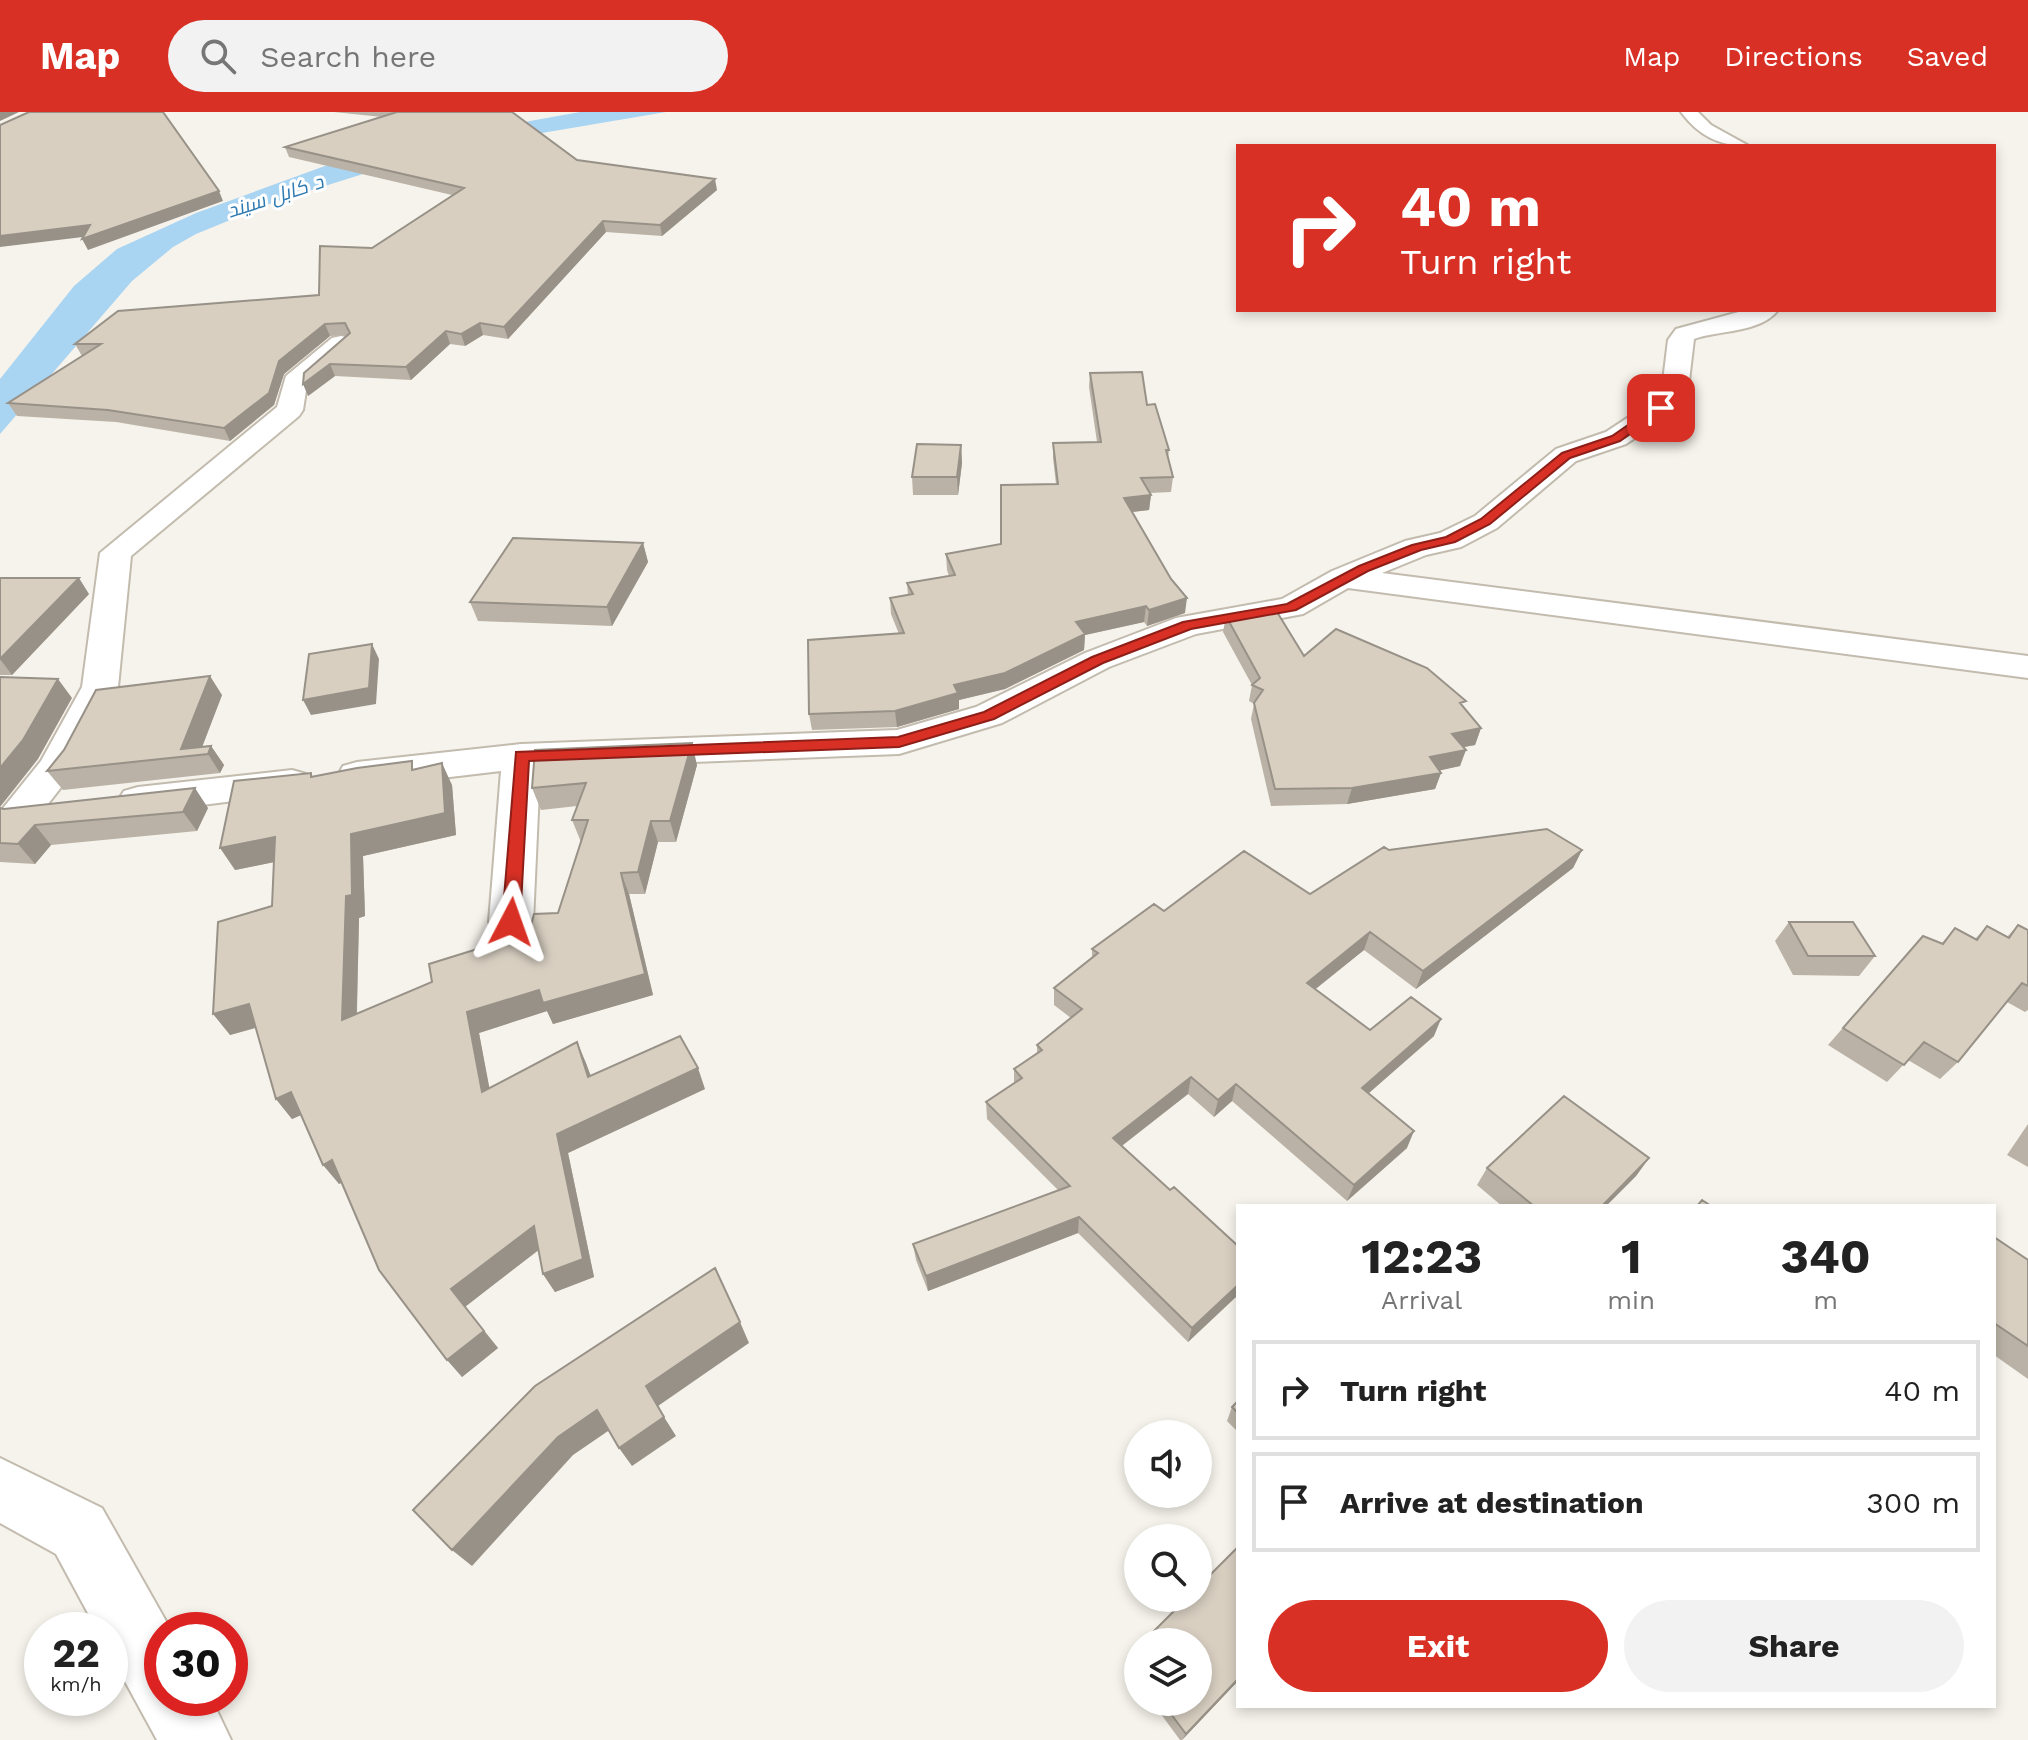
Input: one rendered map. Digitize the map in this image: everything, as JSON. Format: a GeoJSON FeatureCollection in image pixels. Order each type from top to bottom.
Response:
{"type":"FeatureCollection","features":[{"type":"Feature","properties":{"kind":"street"},"geometry":{"type":"LineString","coordinates":[[1689,112],[1705,129],[1736,144]]}},
{"type":"Feature","properties":{"kind":"street"},"geometry":{"type":"LineString","coordinates":[[112,802],[521,756],[899,742],[989,715],[1097,660],[1188,625],[1291,607],[1343,578],[1416,548],[1450,540],[1486,522],[1566,455],[1616,438],[1661,408],[1676,381],[1680,340],[1685,334],[1737,322],[1761,312]]}},
{"type":"Feature","properties":{"kind":"street"},"geometry":{"type":"LineString","coordinates":[[66,807],[20,812],[57,768],[100,687],[116,553],[290,410],[295,381],[341,343]]}},
{"type":"Feature","properties":{"kind":"street"},"geometry":{"type":"LineString","coordinates":[[1343,578],[2028,667]]}},
{"type":"Feature","properties":{"kind":"street"},"geometry":{"type":"LineString","coordinates":[[511,922],[521,756]]}},
{"type":"Feature","properties":{"kind":"street"},"geometry":{"type":"LineString","coordinates":[[0,1489],[79,1531],[144,1648]]}},
{"type":"Feature","properties":{"kind":"street"},"geometry":{"type":"LineString","coordinates":[[182,1716],[195,1740]]}},
{"type":"Feature","properties":{"kind":"water","name":"د کابل سيند"},"geometry":{"type":"Polygon","coordinates":[[[580,112],[666,112],[483,143],[379,169],[277,201],[196,234],[173,247],[132,281],[0,434],[0,379],[74,286],[117,249],[196,213],[325,166],[485,129],[580,112]]]}},
{"type":"Feature","properties":{"kind":"building"},"geometry":{"type":"Polygon","coordinates":[[[29,112],[163,112],[219,191],[82,239],[90,225],[0,236],[0,125],[29,112]]]}},
{"type":"Feature","properties":{"kind":"building"},"geometry":{"type":"Polygon","coordinates":[[[397,112],[512,112],[577,160],[715,179],[660,225],[603,221],[504,327],[480,323],[461,334],[446,331],[406,367],[330,364],[303,384],[304,373],[350,333],[345,323],[325,324],[279,361],[269,393],[224,428],[108,410],[8,403],[101,344],[75,344],[118,311],[319,295],[320,246],[372,248],[464,188],[285,147],[397,112]]]}},
{"type":"Feature","properties":{"kind":"building"},"geometry":{"type":"Polygon","coordinates":[[[1142,372],[1147,405],[1155,404],[1169,450],[1166,450],[1173,477],[1141,478],[1151,495],[1124,498],[1171,579],[1187,598],[1149,610],[1146,606],[1076,622],[1085,634],[1005,673],[954,685],[958,693],[895,711],[809,714],[808,640],[904,633],[890,598],[913,594],[907,583],[955,575],[946,554],[1001,544],[1001,485],[1058,484],[1053,443],[1101,442],[1090,373],[1142,372]]]}},
{"type":"Feature","properties":{"kind":"building"},"geometry":{"type":"Polygon","coordinates":[[[917,444],[961,445],[957,477],[912,477],[917,444]]]}},
{"type":"Feature","properties":{"kind":"building"},"geometry":{"type":"Polygon","coordinates":[[[513,538],[643,543],[607,607],[470,602],[513,538]]]}},
{"type":"Feature","properties":{"kind":"building"},"geometry":{"type":"Polygon","coordinates":[[[0,578],[79,578],[0,659],[0,578]]]}},
{"type":"Feature","properties":{"kind":"building"},"geometry":{"type":"Polygon","coordinates":[[[1274,607],[1304,656],[1336,629],[1427,668],[1466,701],[1460,703],[1481,728],[1452,734],[1466,750],[1430,757],[1441,773],[1352,788],[1275,789],[1254,703],[1263,690],[1252,685],[1260,678],[1226,616],[1274,607]]]}},
{"type":"Feature","properties":{"kind":"building"},"geometry":{"type":"Polygon","coordinates":[[[372,644],[369,688],[303,700],[309,654],[372,644]]]}},
{"type":"Feature","properties":{"kind":"building"},"geometry":{"type":"Polygon","coordinates":[[[210,676],[181,749],[211,746],[208,754],[47,771],[64,750],[96,690],[210,676]]]}},
{"type":"Feature","properties":{"kind":"building"},"geometry":{"type":"Polygon","coordinates":[[[0,677],[58,679],[23,740],[0,768],[0,677]]]}},
{"type":"Feature","properties":{"kind":"building"},"geometry":{"type":"Polygon","coordinates":[[[692,743],[670,821],[651,821],[638,872],[621,873],[645,974],[543,1003],[539,990],[467,1012],[482,1092],[577,1042],[588,1077],[680,1036],[698,1068],[557,1134],[583,1259],[543,1274],[534,1226],[451,1289],[484,1331],[447,1360],[379,1270],[332,1160],[323,1165],[291,1092],[276,1099],[249,1004],[213,1014],[218,922],[272,906],[275,837],[220,848],[234,781],[311,773],[311,777],[412,761],[412,770],[442,763],[445,813],[351,834],[352,895],[346,896],[342,1020],[432,982],[429,964],[529,933],[534,914],[558,913],[588,820],[572,820],[586,783],[532,788],[535,750],[692,743]]]}},
{"type":"Feature","properties":{"kind":"building"},"geometry":{"type":"Polygon","coordinates":[[[195,788],[183,812],[35,825],[18,844],[0,843],[0,808],[195,788]]]}},
{"type":"Feature","properties":{"kind":"building"},"geometry":{"type":"Polygon","coordinates":[[[1547,829],[1582,850],[1423,971],[1370,932],[1307,983],[1370,1030],[1411,997],[1441,1019],[1362,1088],[1414,1131],[1354,1185],[1236,1084],[1218,1100],[1191,1077],[1113,1138],[1170,1190],[1174,1187],[1236,1244],[1236,1287],[1192,1328],[1079,1217],[926,1276],[913,1244],[1070,1186],[986,1102],[1022,1078],[1014,1069],[1042,1050],[1037,1045],[1082,1009],[1054,988],[1098,953],[1092,949],[1154,904],[1164,911],[1244,851],[1310,894],[1384,847],[1389,850],[1547,829]]]}},
{"type":"Feature","properties":{"kind":"building"},"geometry":{"type":"Polygon","coordinates":[[[1789,922],[1853,922],[1875,956],[1808,956],[1789,922]]]}},
{"type":"Feature","properties":{"kind":"building"},"geometry":{"type":"Polygon","coordinates":[[[2018,925],[2028,930],[2028,986],[2022,983],[1958,1062],[1924,1042],[1904,1065],[1843,1028],[1923,936],[1943,944],[1955,928],[1977,940],[1987,926],[2009,938],[2018,925]]]}},
{"type":"Feature","properties":{"kind":"building"},"geometry":{"type":"Polygon","coordinates":[[[1564,1096],[1649,1158],[1604,1204],[1532,1204],[1487,1168],[1564,1096]]]}},
{"type":"Feature","properties":{"kind":"building"},"geometry":{"type":"Polygon","coordinates":[[[1996,1238],[2028,1260],[2028,1346],[1996,1324],[1996,1238]]]}},
{"type":"Feature","properties":{"kind":"building"},"geometry":{"type":"Polygon","coordinates":[[[715,1268],[740,1322],[646,1386],[664,1417],[619,1448],[597,1410],[558,1437],[452,1550],[413,1510],[535,1386],[715,1268]]]}},
{"type":"Feature","properties":{"kind":"building"},"geometry":{"type":"Polygon","coordinates":[[[1236,1549],[1236,1681],[1212,1706],[1212,1628],[1157,1628],[1173,1612],[1212,1612],[1212,1573],[1236,1549]]]}},
{"type":"Feature","properties":{"kind":"building"},"geometry":{"type":"Polygon","coordinates":[[[1172,1716],[1203,1716],[1186,1734],[1172,1716]]]}},
{"type":"Feature","properties":{"kind":"route"},"geometry":{"type":"LineString","coordinates":[[511,922],[521,756],[899,742],[989,715],[1097,660],[1188,625],[1291,607],[1364,569],[1416,548],[1450,540],[1486,522],[1566,455],[1616,438],[1661,408]]}}]}
